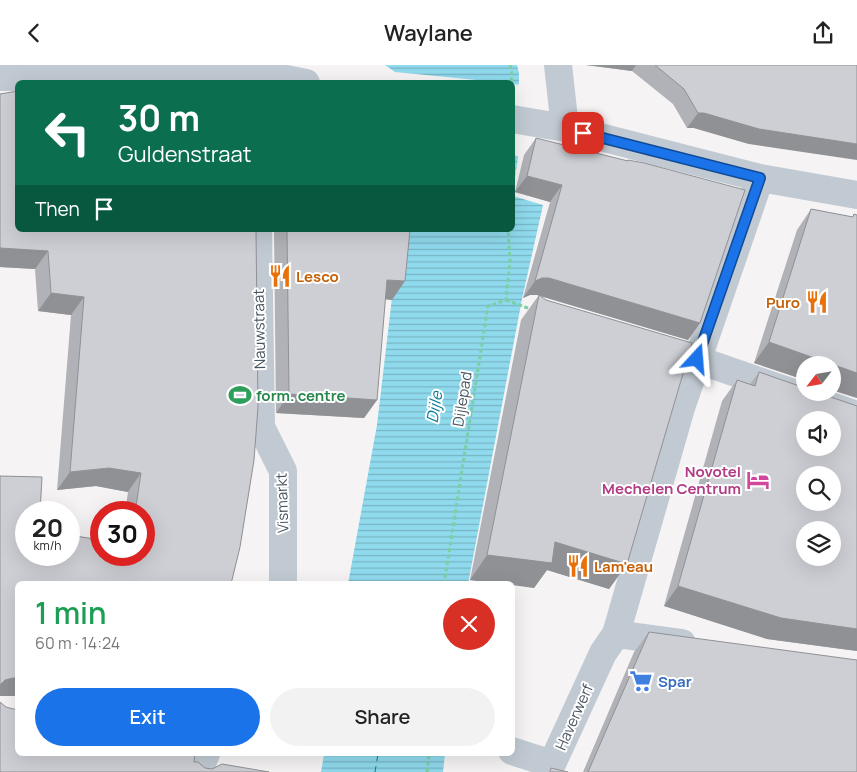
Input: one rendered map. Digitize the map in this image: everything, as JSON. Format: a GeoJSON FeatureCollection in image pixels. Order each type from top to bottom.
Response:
{"type":"FeatureCollection","features":[{"type":"Feature","properties":{"kind":"street"},"geometry":{"type":"LineString","coordinates":[[558,65],[565,128]]}},
{"type":"Feature","properties":{"kind":"street"},"geometry":{"type":"LineString","coordinates":[[0,77],[263,74],[292,80]]}},
{"type":"Feature","properties":{"kind":"street"},"geometry":{"type":"LineString","coordinates":[[518,120],[565,128],[760,178],[857,195]]}},
{"type":"Feature","properties":{"kind":"street"},"geometry":{"type":"LineString","coordinates":[[702,645],[616,633],[681,408],[760,178]]}},
{"type":"Feature","properties":{"kind":"street","name":"Nauwstraat"},"geometry":{"type":"LineString","coordinates":[[258,232],[261,427]]}},
{"type":"Feature","properties":{"kind":"street"},"geometry":{"type":"LineString","coordinates":[[661,348],[857,415]]}},
{"type":"Feature","properties":{"kind":"street","name":"Vismarkt"},"geometry":{"type":"LineString","coordinates":[[261,427],[283,471],[283,581]]}},
{"type":"Feature","properties":{"kind":"street","name":"Haverwerf"},"geometry":{"type":"LineString","coordinates":[[515,752],[552,764],[602,653],[616,633]]}},
{"type":"Feature","properties":{"kind":"street"},"geometry":{"type":"LineString","coordinates":[[198,772],[205,756]]}},
{"type":"Feature","properties":{"kind":"street"},"geometry":{"type":"LineString","coordinates":[[504,772],[508,756]]}},
{"type":"Feature","properties":{"kind":"path"},"geometry":{"type":"LineString","coordinates":[[510,65],[511,80]]}},
{"type":"Feature","properties":{"kind":"path"},"geometry":{"type":"LineString","coordinates":[[508,232],[510,260],[506,300],[533,310]]}},
{"type":"Feature","properties":{"kind":"path","name":"Dijlepad"},"geometry":{"type":"LineString","coordinates":[[444,581],[488,307],[506,300]]}},
{"type":"Feature","properties":{"kind":"path"},"geometry":{"type":"LineString","coordinates":[[427,772],[429,756]]}},
{"type":"Feature","properties":{"kind":"water"},"geometry":{"type":"Polygon","coordinates":[[[379,65],[517,65],[519,73],[518,157],[515,177],[515,80],[384,80],[379,65]]]}},
{"type":"Feature","properties":{"kind":"water","name":"Dijle"},"geometry":{"type":"Polygon","coordinates":[[[515,197],[543,205],[522,299],[469,581],[349,581],[377,425],[400,232],[515,232],[515,197]]]}},
{"type":"Feature","properties":{"kind":"water"},"geometry":{"type":"Polygon","coordinates":[[[324,756],[445,756],[443,772],[321,772],[324,756]]]}},
{"type":"Feature","properties":{"kind":"pier"},"geometry":{"type":"Polygon","coordinates":[[[377,65],[385,65],[395,72],[477,80],[382,80],[377,65]]]}},
{"type":"Feature","properties":{"kind":"pier"},"geometry":{"type":"Polygon","coordinates":[[[515,84],[521,85],[520,157],[515,156],[515,84]]]}},
{"type":"Feature","properties":{"kind":"building"},"geometry":{"type":"Polygon","coordinates":[[[655,65],[857,65],[857,144],[759,129],[704,113],[698,113],[684,89],[655,65]]]}},
{"type":"Feature","properties":{"kind":"building"},"geometry":{"type":"Polygon","coordinates":[[[15,92],[15,232],[256,232],[258,407],[254,460],[240,547],[232,581],[15,581],[15,678],[5,680],[0,685],[0,476],[42,477],[41,501],[15,501],[15,566],[80,566],[80,537],[90,538],[90,566],[155,566],[155,501],[137,501],[141,473],[109,468],[70,472],[84,297],[51,293],[48,251],[0,248],[0,94],[15,92]]]}},
{"type":"Feature","properties":{"kind":"building"},"geometry":{"type":"Polygon","coordinates":[[[536,138],[628,161],[644,163],[745,190],[700,323],[549,278],[535,281],[562,185],[527,176],[536,138]]]}},
{"type":"Feature","properties":{"kind":"building"},"geometry":{"type":"Polygon","coordinates":[[[811,209],[853,217],[854,214],[857,215],[857,373],[841,367],[841,356],[809,356],[769,342],[811,209]]]}},
{"type":"Feature","properties":{"kind":"building"},"geometry":{"type":"Polygon","coordinates":[[[287,232],[410,232],[405,281],[387,280],[377,400],[289,394],[287,232]]]}},
{"type":"Feature","properties":{"kind":"building"},"geometry":{"type":"Polygon","coordinates":[[[539,295],[546,300],[692,343],[627,564],[555,542],[552,563],[487,555],[539,295]]]}},
{"type":"Feature","properties":{"kind":"building"},"geometry":{"type":"Polygon","coordinates":[[[759,372],[796,385],[796,401],[841,401],[857,406],[857,629],[781,618],[678,586],[737,380],[755,386],[759,372]]]}},
{"type":"Feature","properties":{"kind":"building"},"geometry":{"type":"Polygon","coordinates":[[[649,632],[857,660],[857,772],[588,772],[649,632]]]}},
{"type":"Feature","properties":{"kind":"building"},"geometry":{"type":"Polygon","coordinates":[[[0,702],[6,707],[15,709],[15,756],[195,756],[194,762],[198,762],[205,768],[212,769],[222,764],[269,772],[0,772],[0,702]]]}},
{"type":"Feature","properties":{"kind":"building"},"geometry":{"type":"Polygon","coordinates":[[[551,768],[568,772],[550,772],[551,768]]]}},
{"type":"Feature","properties":{"kind":"ferry route"},"geometry":{"type":"LineString","coordinates":[[375,772],[378,756]]}},
{"type":"Feature","properties":{"kind":"place","name":"Lesco"},"geometry":{"type":"Point","coordinates":[280,276]}},
{"type":"Feature","properties":{"kind":"place","name":"Puro"},"geometry":{"type":"Point","coordinates":[817,302]}},
{"type":"Feature","properties":{"kind":"place","name":"form. centre"},"geometry":{"type":"Point","coordinates":[240,395]}},
{"type":"Feature","properties":{"kind":"place","name":"Novotel Mechelen Centrum"},"geometry":{"type":"Point","coordinates":[758,480]}},
{"type":"Feature","properties":{"kind":"place","name":"Lam'eau"},"geometry":{"type":"Point","coordinates":[578,566]}},
{"type":"Feature","properties":{"kind":"place","name":"Spar"},"geometry":{"type":"Point","coordinates":[641,681]}},
{"type":"Feature","properties":{"kind":"route"},"geometry":{"type":"LineString","coordinates":[[583,133],[760,178],[697,359]]}}]}
